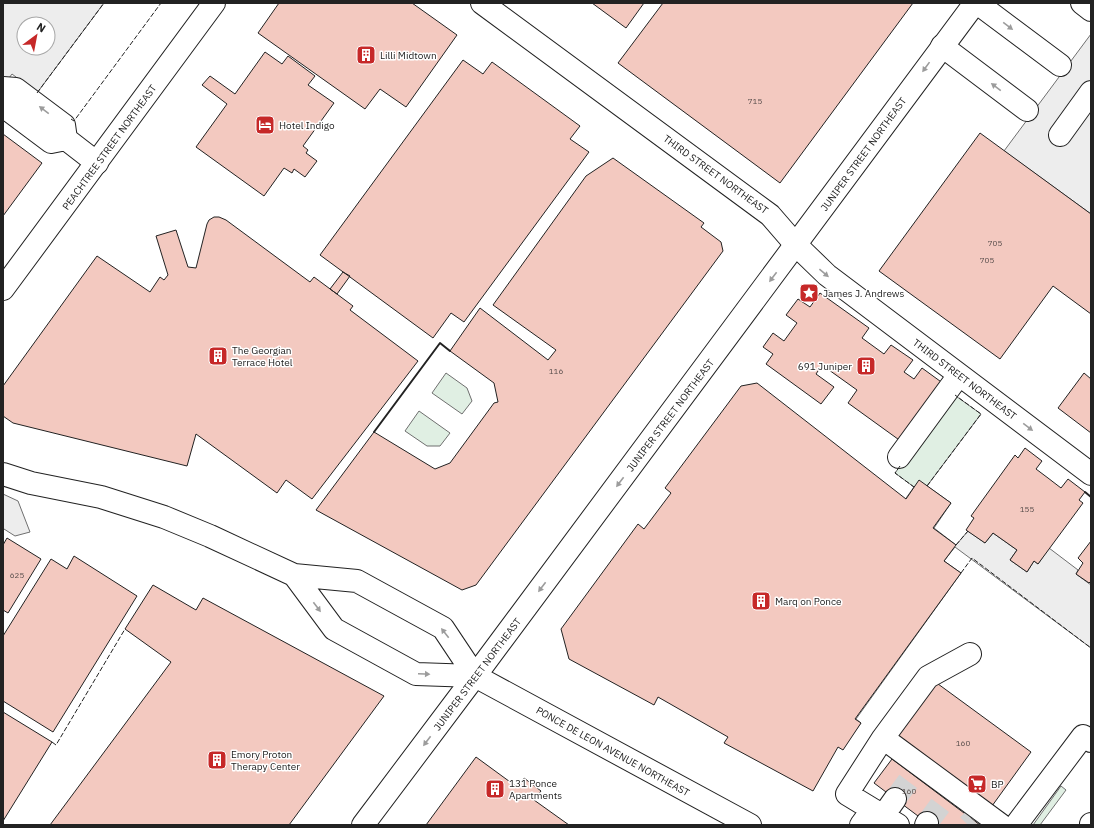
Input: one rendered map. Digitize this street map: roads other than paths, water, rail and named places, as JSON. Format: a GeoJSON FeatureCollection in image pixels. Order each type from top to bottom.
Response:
{"type":"FeatureCollection","features":[{"type":"Feature","properties":{"kind":"main road","name":"PEACHTREE STREET NORTHEAST"},"geometry":{"type":"LineString","coordinates":[[3,289],[214,3]]}},
{"type":"Feature","properties":{"kind":"main road","name":"THIRD STREET NORTHEAST"},"geometry":{"type":"LineString","coordinates":[[482,3],[770,215],[796,245],[827,276],[1091,474]]}},
{"type":"Feature","properties":{"kind":"main road"},"geometry":{"type":"LineString","coordinates":[[976,3],[1060,65]]}},
{"type":"Feature","properties":{"kind":"main road","name":"JUNIPER STREET NORTHEAST"},"geometry":{"type":"LineString","coordinates":[[363,825],[476,676],[942,46],[976,3]]}},
{"type":"Feature","properties":{"kind":"main road"},"geometry":{"type":"LineString","coordinates":[[1082,3],[1091,10]]}},
{"type":"Feature","properties":{"kind":"main road"},"geometry":{"type":"LineString","coordinates":[[942,46],[1027,110]]}},
{"type":"Feature","properties":{"kind":"main road"},"geometry":{"type":"LineString","coordinates":[[3,88],[16,89],[64,125],[66,139],[97,163]]}},
{"type":"Feature","properties":{"kind":"main road"},"geometry":{"type":"LineString","coordinates":[[1060,135],[1091,92]]}},
{"type":"Feature","properties":{"kind":"main road"},"geometry":{"type":"LineString","coordinates":[[3,106],[51,142],[66,139]]}},
{"type":"Feature","properties":{"kind":"main road"},"geometry":{"type":"LineString","coordinates":[[900,457],[960,375]]}},
{"type":"Feature","properties":{"kind":"main road","name":"PONCE DE LEON AVENUE NORTHEAST"},"geometry":{"type":"LineString","coordinates":[[3,474],[31,483],[101,497],[164,517],[210,536],[294,576],[358,581],[443,628],[476,676]]}},
{"type":"Feature","properties":{"kind":"main road","name":"PONCE DE LEON AVENUE NORTHEAST"},"geometry":{"type":"LineString","coordinates":[[294,576],[334,629],[416,674],[476,676],[750,825]]}},
{"type":"Feature","properties":{"kind":"main road"},"geometry":{"type":"LineString","coordinates":[[882,815],[847,794],[883,738],[928,677],[970,654]]}},
{"type":"Feature","properties":{"kind":"main road"},"geometry":{"type":"LineString","coordinates":[[1016,825],[1083,736],[1091,741]]}},
{"type":"Feature","properties":{"kind":"main road"},"geometry":{"type":"LineString","coordinates":[[883,738],[917,770],[976,815],[1001,825]]}},
{"type":"Feature","properties":{"kind":"tunnel"},"geometry":{"type":"LineString","coordinates":[[895,799],[913,775]]}},
{"type":"Feature","properties":{"kind":"tunnel"},"geometry":{"type":"LineString","coordinates":[[927,823],[945,799]]}},
{"type":"Feature","properties":{"kind":"tunnel"},"geometry":{"type":"LineString","coordinates":[[968,825],[973,820]]}},
{"type":"Feature","properties":{"kind":"place","name":"Lilli Midtown"},"geometry":{"type":"Point","coordinates":[366,55]}},
{"type":"Feature","properties":{"kind":"place","name":"Hotel Indigo"},"geometry":{"type":"Point","coordinates":[265,125]}},
{"type":"Feature","properties":{"kind":"place","name":"James J. Andrews"},"geometry":{"type":"Point","coordinates":[809,293]}},
{"type":"Feature","properties":{"kind":"place","name":"The Georgian Terrace Hotel"},"geometry":{"type":"Point","coordinates":[218,356]}},
{"type":"Feature","properties":{"kind":"place","name":"691 Juniper"},"geometry":{"type":"Point","coordinates":[866,366]}},
{"type":"Feature","properties":{"kind":"place","name":"Marq on Ponce"},"geometry":{"type":"Point","coordinates":[761,601]}},
{"type":"Feature","properties":{"kind":"place","name":"Emory Proton Therapy Center"},"geometry":{"type":"Point","coordinates":[217,760]}},
{"type":"Feature","properties":{"kind":"place","name":"BP"},"geometry":{"type":"Point","coordinates":[977,784]}},
{"type":"Feature","properties":{"kind":"place","name":"131 Ponce Apartments"},"geometry":{"type":"Point","coordinates":[495,789]}}]}
